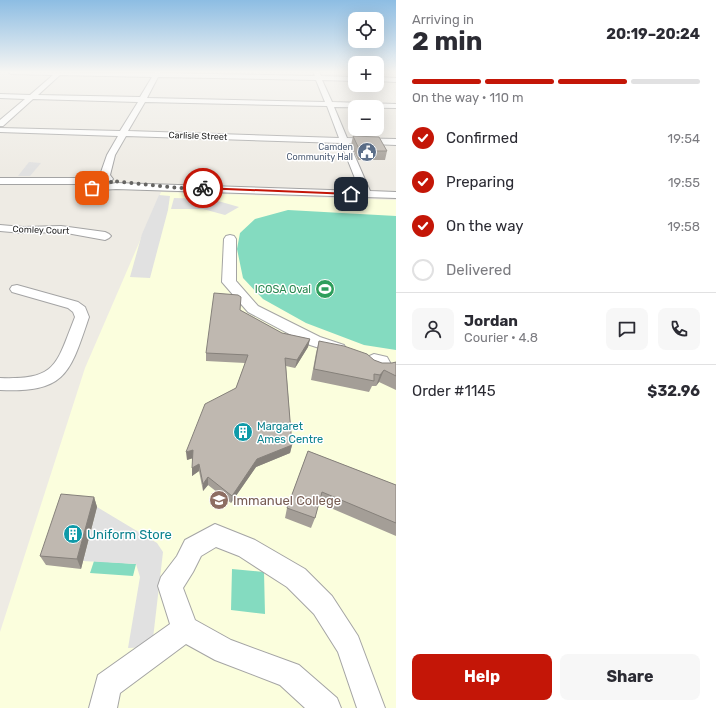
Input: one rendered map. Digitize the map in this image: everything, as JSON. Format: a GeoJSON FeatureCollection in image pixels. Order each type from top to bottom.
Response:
{"type":"FeatureCollection","features":[{"type":"Feature","properties":{"kind":"street"},"geometry":{"type":"LineString","coordinates":[[0,124],[22,105]]}},
{"type":"Feature","properties":{"kind":"street"},"geometry":{"type":"LineString","coordinates":[[108,183],[105,176],[111,155],[139,105]]}},
{"type":"Feature","properties":{"kind":"street"},"geometry":{"type":"LineString","coordinates":[[330,105],[343,140],[366,194]]}},
{"type":"Feature","properties":{"kind":"street"},"geometry":{"type":"LineString","coordinates":[[364,105],[396,106]]}},
{"type":"Feature","properties":{"kind":"street","name":"Carlisle Street"},"geometry":{"type":"LineString","coordinates":[[0,130],[396,142]]}},
{"type":"Feature","properties":{"kind":"street"},"geometry":{"type":"LineString","coordinates":[[91,182],[104,162],[111,155]]}},
{"type":"Feature","properties":{"kind":"street"},"geometry":{"type":"LineString","coordinates":[[0,181],[91,182],[108,183],[116,186],[396,195]]}},
{"type":"Feature","properties":{"kind":"street","name":"Comley Court"},"geometry":{"type":"LineString","coordinates":[[0,228],[23,230],[61,229],[105,236]]}},
{"type":"Feature","properties":{"kind":"street"},"geometry":{"type":"LineString","coordinates":[[230,240],[229,282],[252,308],[315,341],[372,359]]}},
{"type":"Feature","properties":{"kind":"street"},"geometry":{"type":"LineString","coordinates":[[0,384],[18,385],[35,382],[50,377],[62,367],[82,317],[80,310],[73,305],[17,289]]}},
{"type":"Feature","properties":{"kind":"street"},"geometry":{"type":"LineString","coordinates":[[328,708],[289,675],[224,651],[185,630],[170,586],[185,564],[192,548],[215,535],[247,548],[296,578],[323,605],[349,645],[371,708]]}},
{"type":"Feature","properties":{"kind":"street"},"geometry":{"type":"LineString","coordinates":[[103,708],[108,685],[185,630]]}},
{"type":"Feature","properties":{"kind":"shaded area"},"geometry":{"type":"Polygon","coordinates":[[[29,162],[41,163],[30,176],[18,176],[29,162]]]}},
{"type":"Feature","properties":{"kind":"shaded area","name":"Immanuel College"},"geometry":{"type":"Polygon","coordinates":[[[161,192],[396,200],[396,708],[0,708],[0,632],[85,368],[161,192]]]}},
{"type":"Feature","properties":{"kind":"shaded area"},"geometry":{"type":"Polygon","coordinates":[[[159,195],[170,196],[168,210],[150,278],[130,277],[142,234],[159,195]]]}},
{"type":"Feature","properties":{"kind":"shaded area"},"geometry":{"type":"Polygon","coordinates":[[[174,198],[211,199],[239,207],[225,215],[203,209],[171,209],[174,198]]]}},
{"type":"Feature","properties":{"kind":"shaded area"},"geometry":{"type":"Polygon","coordinates":[[[97,507],[157,543],[163,552],[152,647],[128,648],[140,577],[136,564],[83,561],[97,507]]]}},
{"type":"Feature","properties":{"kind":"green space","name":"ICOSA Oval"},"geometry":{"type":"Polygon","coordinates":[[[288,210],[396,216],[396,350],[364,345],[306,323],[263,299],[243,278],[237,249],[240,233],[255,219],[288,210]]]}},
{"type":"Feature","properties":{"kind":"green space"},"geometry":{"type":"Polygon","coordinates":[[[94,561],[136,564],[133,576],[90,573],[94,561]]]}},
{"type":"Feature","properties":{"kind":"green space"},"geometry":{"type":"Polygon","coordinates":[[[232,569],[264,572],[265,614],[231,610],[232,569]]]}},
{"type":"Feature","properties":{"kind":"building"},"geometry":{"type":"Polygon","coordinates":[[[353,136],[379,137],[387,151],[360,151],[353,136]]]}},
{"type":"Feature","properties":{"kind":"building","name":"Margaret Ames Centre"},"geometry":{"type":"Polygon","coordinates":[[[214,293],[238,295],[241,297],[240,310],[282,333],[310,339],[297,360],[285,358],[292,445],[257,459],[232,496],[208,477],[203,484],[199,464],[192,468],[193,450],[186,452],[205,404],[236,388],[248,355],[206,353],[214,293]]]}},
{"type":"Feature","properties":{"kind":"building"},"geometry":{"type":"Polygon","coordinates":[[[319,341],[344,346],[367,354],[374,360],[382,363],[396,362],[396,376],[384,370],[380,375],[374,374],[374,381],[314,369],[319,341]]]}},
{"type":"Feature","properties":{"kind":"building"},"geometry":{"type":"Polygon","coordinates":[[[308,451],[396,485],[396,523],[322,492],[315,518],[287,508],[308,451]]]}},
{"type":"Feature","properties":{"kind":"building","name":"Uniform Store"},"geometry":{"type":"Polygon","coordinates":[[[61,494],[94,497],[77,559],[40,556],[61,494]]]}},
{"type":"Feature","properties":{"kind":"way so far"},"geometry":{"type":"LineString","coordinates":[[92,188],[105,188],[111,184],[111,181],[121,183],[162,185],[179,188],[203,188]]}},
{"type":"Feature","properties":{"kind":"place","name":"Camden Community Hall"},"geometry":{"type":"Point","coordinates":[367,152]}},
{"type":"Feature","properties":{"kind":"place","name":"ICOSA Oval"},"geometry":{"type":"Point","coordinates":[325,289]}},
{"type":"Feature","properties":{"kind":"place","name":"Margaret Ames Centre"},"geometry":{"type":"Point","coordinates":[243,432]}},
{"type":"Feature","properties":{"kind":"place","name":"Immanuel College"},"geometry":{"type":"Point","coordinates":[219,500]}},
{"type":"Feature","properties":{"kind":"place","name":"Uniform Store"},"geometry":{"type":"Point","coordinates":[73,534]}},
{"type":"Feature","properties":{"kind":"route"},"geometry":{"type":"LineString","coordinates":[[203,188],[351,194]]}}]}
